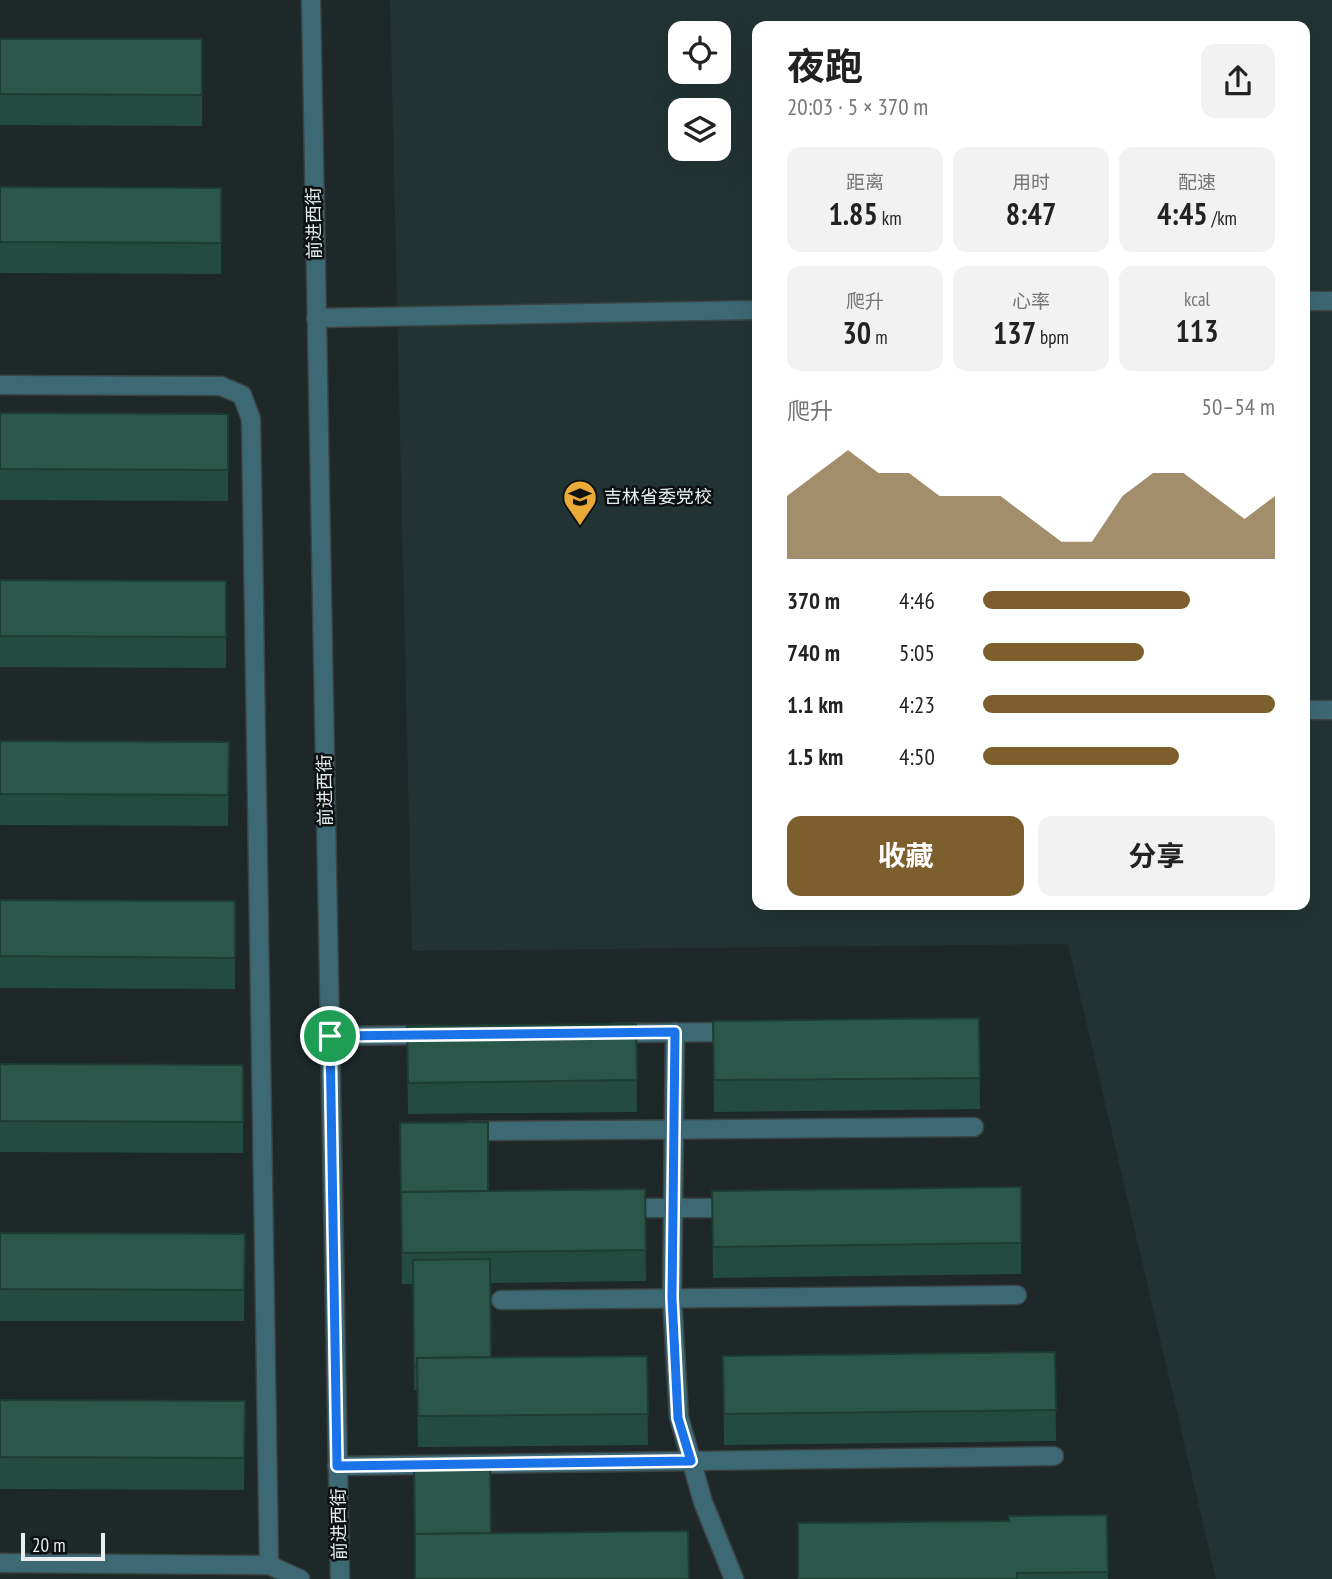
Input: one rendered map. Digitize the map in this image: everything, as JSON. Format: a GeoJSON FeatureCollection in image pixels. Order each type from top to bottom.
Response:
{"type":"FeatureCollection","features":[{"type":"Feature","properties":{"kind":"street","name":"前进西街"},"geometry":{"type":"LineString","coordinates":[[311,0],[340,1579]]}},
{"type":"Feature","properties":{"kind":"street"},"geometry":{"type":"LineString","coordinates":[[1310,301],[1332,300]]}},
{"type":"Feature","properties":{"kind":"street"},"geometry":{"type":"LineString","coordinates":[[316,318],[752,310]]}},
{"type":"Feature","properties":{"kind":"street"},"geometry":{"type":"LineString","coordinates":[[0,385],[222,386],[242,395],[251,419],[269,1564]]}},
{"type":"Feature","properties":{"kind":"street"},"geometry":{"type":"LineString","coordinates":[[1310,710],[1332,710]]}},
{"type":"Feature","properties":{"kind":"street"},"geometry":{"type":"LineString","coordinates":[[592,1033],[757,1031]]}},
{"type":"Feature","properties":{"kind":"street"},"geometry":{"type":"LineString","coordinates":[[675,1032],[672,1298],[678,1418],[703,1502],[734,1579]]}},
{"type":"Feature","properties":{"kind":"street"},"geometry":{"type":"LineString","coordinates":[[330,1036],[454,1035]]}},
{"type":"Feature","properties":{"kind":"street"},"geometry":{"type":"LineString","coordinates":[[452,1131],[974,1127]]}},
{"type":"Feature","properties":{"kind":"street"},"geometry":{"type":"LineString","coordinates":[[606,1208],[757,1208]]}},
{"type":"Feature","properties":{"kind":"street"},"geometry":{"type":"LineString","coordinates":[[501,1300],[1017,1295]]}},
{"type":"Feature","properties":{"kind":"street"},"geometry":{"type":"LineString","coordinates":[[337,1466],[1054,1456]]}},
{"type":"Feature","properties":{"kind":"street"},"geometry":{"type":"LineString","coordinates":[[0,1563],[269,1564],[300,1579]]}},
{"type":"Feature","properties":{"kind":"shaded area","name":"吉林省委党校"},"geometry":{"type":"Polygon","coordinates":[[[390,0],[1332,0],[1332,1579],[1216,1579],[1068,944],[412,951],[390,0]]]}},
{"type":"Feature","properties":{"kind":"building"},"geometry":{"type":"Polygon","coordinates":[[[0,39],[202,39],[202,95],[0,94],[0,39]]]}},
{"type":"Feature","properties":{"kind":"building"},"geometry":{"type":"Polygon","coordinates":[[[0,187],[221,188],[221,243],[0,242],[0,187]]]}},
{"type":"Feature","properties":{"kind":"building"},"geometry":{"type":"Polygon","coordinates":[[[0,413],[228,414],[228,470],[0,469],[0,413]]]}},
{"type":"Feature","properties":{"kind":"building"},"geometry":{"type":"Polygon","coordinates":[[[0,580],[226,581],[226,637],[0,636],[0,580]]]}},
{"type":"Feature","properties":{"kind":"building"},"geometry":{"type":"Polygon","coordinates":[[[0,741],[229,742],[228,795],[0,794],[0,741]]]}},
{"type":"Feature","properties":{"kind":"building"},"geometry":{"type":"Polygon","coordinates":[[[0,900],[235,901],[235,958],[0,956],[0,900]]]}},
{"type":"Feature","properties":{"kind":"building"},"geometry":{"type":"Polygon","coordinates":[[[979,1018],[980,1078],[714,1080],[713,1021],[979,1018]]]}},
{"type":"Feature","properties":{"kind":"building"},"geometry":{"type":"Polygon","coordinates":[[[636,1024],[637,1080],[408,1083],[407,1026],[636,1024]]]}},
{"type":"Feature","properties":{"kind":"building"},"geometry":{"type":"Polygon","coordinates":[[[0,1064],[243,1065],[243,1122],[0,1121],[0,1064]]]}},
{"type":"Feature","properties":{"kind":"building"},"geometry":{"type":"Polygon","coordinates":[[[488,1122],[488,1191],[401,1192],[401,1200],[400,1123],[488,1122]]]}},
{"type":"Feature","properties":{"kind":"building"},"geometry":{"type":"Polygon","coordinates":[[[1021,1187],[1021,1243],[713,1247],[712,1191],[1021,1187]]]}},
{"type":"Feature","properties":{"kind":"building"},"geometry":{"type":"Polygon","coordinates":[[[645,1189],[646,1250],[402,1253],[401,1192],[645,1189]]]}},
{"type":"Feature","properties":{"kind":"building"},"geometry":{"type":"Polygon","coordinates":[[[0,1233],[245,1234],[244,1290],[0,1289],[0,1233]]]}},
{"type":"Feature","properties":{"kind":"building"},"geometry":{"type":"Polygon","coordinates":[[[490,1259],[491,1357],[417,1358],[418,1366],[414,1366],[413,1260],[490,1259]]]}},
{"type":"Feature","properties":{"kind":"building"},"geometry":{"type":"Polygon","coordinates":[[[1055,1352],[1056,1410],[724,1414],[723,1356],[1055,1352]]]}},
{"type":"Feature","properties":{"kind":"building"},"geometry":{"type":"Polygon","coordinates":[[[647,1356],[648,1414],[418,1416],[417,1358],[647,1356]]]}},
{"type":"Feature","properties":{"kind":"building"},"geometry":{"type":"Polygon","coordinates":[[[0,1400],[245,1401],[244,1458],[0,1457],[0,1400]]]}},
{"type":"Feature","properties":{"kind":"building"},"geometry":{"type":"Polygon","coordinates":[[[490,1464],[491,1533],[415,1534],[415,1542],[414,1465],[490,1464]]]}},
{"type":"Feature","properties":{"kind":"building"},"geometry":{"type":"Polygon","coordinates":[[[1107,1515],[1108,1572],[1017,1573],[1017,1579],[798,1579],[798,1523],[1009,1521],[1009,1516],[1107,1515]]]}},
{"type":"Feature","properties":{"kind":"building"},"geometry":{"type":"Polygon","coordinates":[[[688,1531],[689,1579],[415,1579],[415,1534],[688,1531]]]}},
{"type":"Feature","properties":{"kind":"place","name":"吉林省委党校"},"geometry":{"type":"Point","coordinates":[580,527]}},
{"type":"Feature","properties":{"kind":"route"},"geometry":{"type":"LineString","coordinates":[[675,1032],[672,1298],[678,1418],[691,1461],[337,1466],[330,1036],[675,1032]]}}]}
